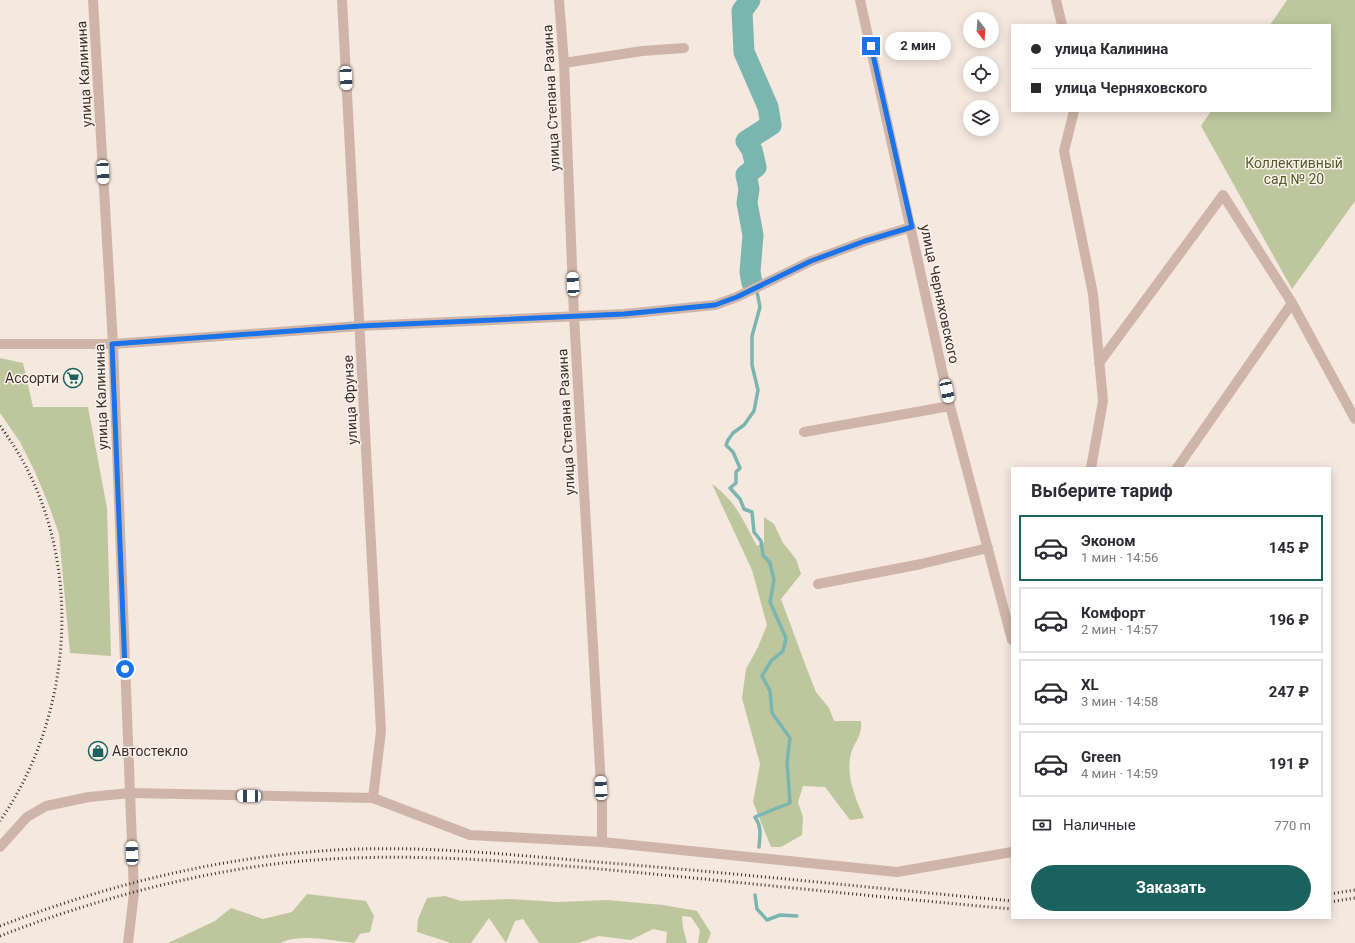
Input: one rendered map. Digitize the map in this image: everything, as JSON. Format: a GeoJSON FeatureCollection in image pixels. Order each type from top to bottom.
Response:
{"type":"FeatureCollection","features":[{"type":"Feature","properties":{"kind":"street","name":"улица Калинина"},"geometry":{"type":"LineString","coordinates":[[94,0],[112,344],[134,893],[127,941]]}},
{"type":"Feature","properties":{"kind":"street","name":"улица Фрунзе"},"geometry":{"type":"LineString","coordinates":[[342,0],[381,731],[373,798]]}},
{"type":"Feature","properties":{"kind":"street","name":"улица Степана Разина"},"geometry":{"type":"LineString","coordinates":[[559,0],[564,63],[574,316],[602,803],[602,842]]}},
{"type":"Feature","properties":{"kind":"street","name":"улица Черняховского"},"geometry":{"type":"LineString","coordinates":[[860,0],[912,227],[950,406],[1011,636]]}},
{"type":"Feature","properties":{"kind":"street"},"geometry":{"type":"LineString","coordinates":[[1056,0],[1062,24]]}},
{"type":"Feature","properties":{"kind":"street"},"geometry":{"type":"LineString","coordinates":[[564,63],[642,51],[684,48]]}},
{"type":"Feature","properties":{"kind":"street"},"geometry":{"type":"LineString","coordinates":[[1074,112],[1064,151],[1094,294],[1102,401],[1091,467]]}},
{"type":"Feature","properties":{"kind":"street"},"geometry":{"type":"LineString","coordinates":[[1099,363],[1223,195],[1292,303],[1355,419]]}},
{"type":"Feature","properties":{"kind":"street"},"geometry":{"type":"LineString","coordinates":[[0,344],[112,344],[360,326],[630,313],[715,305],[737,297],[811,261],[865,241],[912,227]]}},
{"type":"Feature","properties":{"kind":"street"},"geometry":{"type":"LineString","coordinates":[[1178,467],[1292,303]]}},
{"type":"Feature","properties":{"kind":"street"},"geometry":{"type":"LineString","coordinates":[[804,432],[950,406]]}},
{"type":"Feature","properties":{"kind":"street"},"geometry":{"type":"LineString","coordinates":[[818,584],[921,564],[988,548]]}},
{"type":"Feature","properties":{"kind":"street"},"geometry":{"type":"LineString","coordinates":[[0,847],[27,817],[46,806],[89,796],[130,793],[373,798],[470,835],[602,842],[897,872],[1011,852]]}},
{"type":"Feature","properties":{"kind":"green space","name":"Коллективный сад № 20"},"geometry":{"type":"Polygon","coordinates":[[[1287,0],[1355,0],[1355,201],[1292,289],[1201,126],[1210,112],[1331,112],[1331,24],[1271,24],[1287,0]]]}},
{"type":"Feature","properties":{"kind":"green space"},"geometry":{"type":"Polygon","coordinates":[[[0,358],[23,363],[33,407],[88,407],[107,508],[111,656],[70,653],[59,534],[35,472],[20,442],[0,413],[0,358]]]}},
{"type":"Feature","properties":{"kind":"green space"},"geometry":{"type":"Polygon","coordinates":[[[712,484],[734,505],[757,546],[764,542],[764,517],[774,524],[783,543],[796,559],[801,574],[781,599],[816,692],[829,708],[834,721],[861,721],[859,736],[851,753],[849,766],[853,789],[864,818],[850,820],[825,787],[803,786],[798,802],[803,817],[802,835],[781,847],[771,847],[753,802],[760,764],[742,698],[746,669],[758,647],[767,625],[752,570],[712,484]]]}},
{"type":"Feature","properties":{"kind":"green space"},"geometry":{"type":"Polygon","coordinates":[[[307,894],[366,901],[374,916],[370,932],[360,934],[354,943],[326,939],[298,938],[280,943],[168,943],[215,921],[231,908],[263,919],[292,912],[307,894]]]}},
{"type":"Feature","properties":{"kind":"green space"},"geometry":{"type":"Polygon","coordinates":[[[445,896],[461,901],[510,899],[558,902],[607,900],[663,905],[697,911],[711,933],[707,943],[698,943],[700,930],[691,917],[682,916],[683,928],[687,943],[666,943],[667,932],[653,929],[631,940],[599,936],[578,943],[539,943],[523,919],[515,921],[506,943],[489,918],[471,943],[451,943],[417,932],[418,919],[427,898],[445,896]]]}},
{"type":"Feature","properties":{"kind":"waterway"},"geometry":{"type":"LineString","coordinates":[[750,0],[742,11],[744,52],[768,107],[771,125],[746,141],[752,150],[756,167],[746,175],[749,189],[747,203],[753,235],[750,272],[752,283]]}},
{"type":"Feature","properties":{"kind":"waterway"},"geometry":{"type":"LineString","coordinates":[[757,292],[760,307],[752,336],[752,365],[758,390],[754,411],[744,425],[733,433],[726,445],[733,452],[740,468],[736,472],[736,483],[730,488],[740,499],[744,509],[752,512],[754,532],[761,541],[763,555],[770,563],[774,580],[770,602],[786,638],[783,651],[771,661],[762,676],[770,691],[772,713],[790,738],[787,762],[790,803],[755,817],[760,828],[759,847]]}},
{"type":"Feature","properties":{"kind":"waterway"},"geometry":{"type":"LineString","coordinates":[[755,895],[757,909],[767,920],[780,915],[797,916]]}},
{"type":"Feature","properties":{"kind":"railway"},"geometry":{"type":"LineString","coordinates":[[0,426],[28,471],[47,519],[59,571],[62,623],[57,676],[45,727],[26,776],[0,821]]}},
{"type":"Feature","properties":{"kind":"railway"},"geometry":{"type":"LineString","coordinates":[[0,926],[37,912],[113,888],[191,869],[269,856],[309,852],[381,849],[417,849],[489,853],[701,871],[1011,901]]}},
{"type":"Feature","properties":{"kind":"railway"},"geometry":{"type":"LineString","coordinates":[[0,936],[37,922],[115,897],[195,878],[275,864],[355,858],[397,857],[520,862],[1011,909]]}},
{"type":"Feature","properties":{"kind":"railway"},"geometry":{"type":"LineString","coordinates":[[1331,894],[1355,890]]}},
{"type":"Feature","properties":{"kind":"railway"},"geometry":{"type":"LineString","coordinates":[[1331,902],[1355,898]]}},
{"type":"Feature","properties":{"kind":"place","name":"Ассорти"},"geometry":{"type":"Point","coordinates":[73,378]}},
{"type":"Feature","properties":{"kind":"place","name":"Автостекло"},"geometry":{"type":"Point","coordinates":[98,751]}},
{"type":"Feature","properties":{"kind":"route"},"geometry":{"type":"LineString","coordinates":[[125,669],[112,344],[360,326],[624,314],[715,305],[737,297],[796,267],[865,241],[912,227],[871,46]]}}]}
